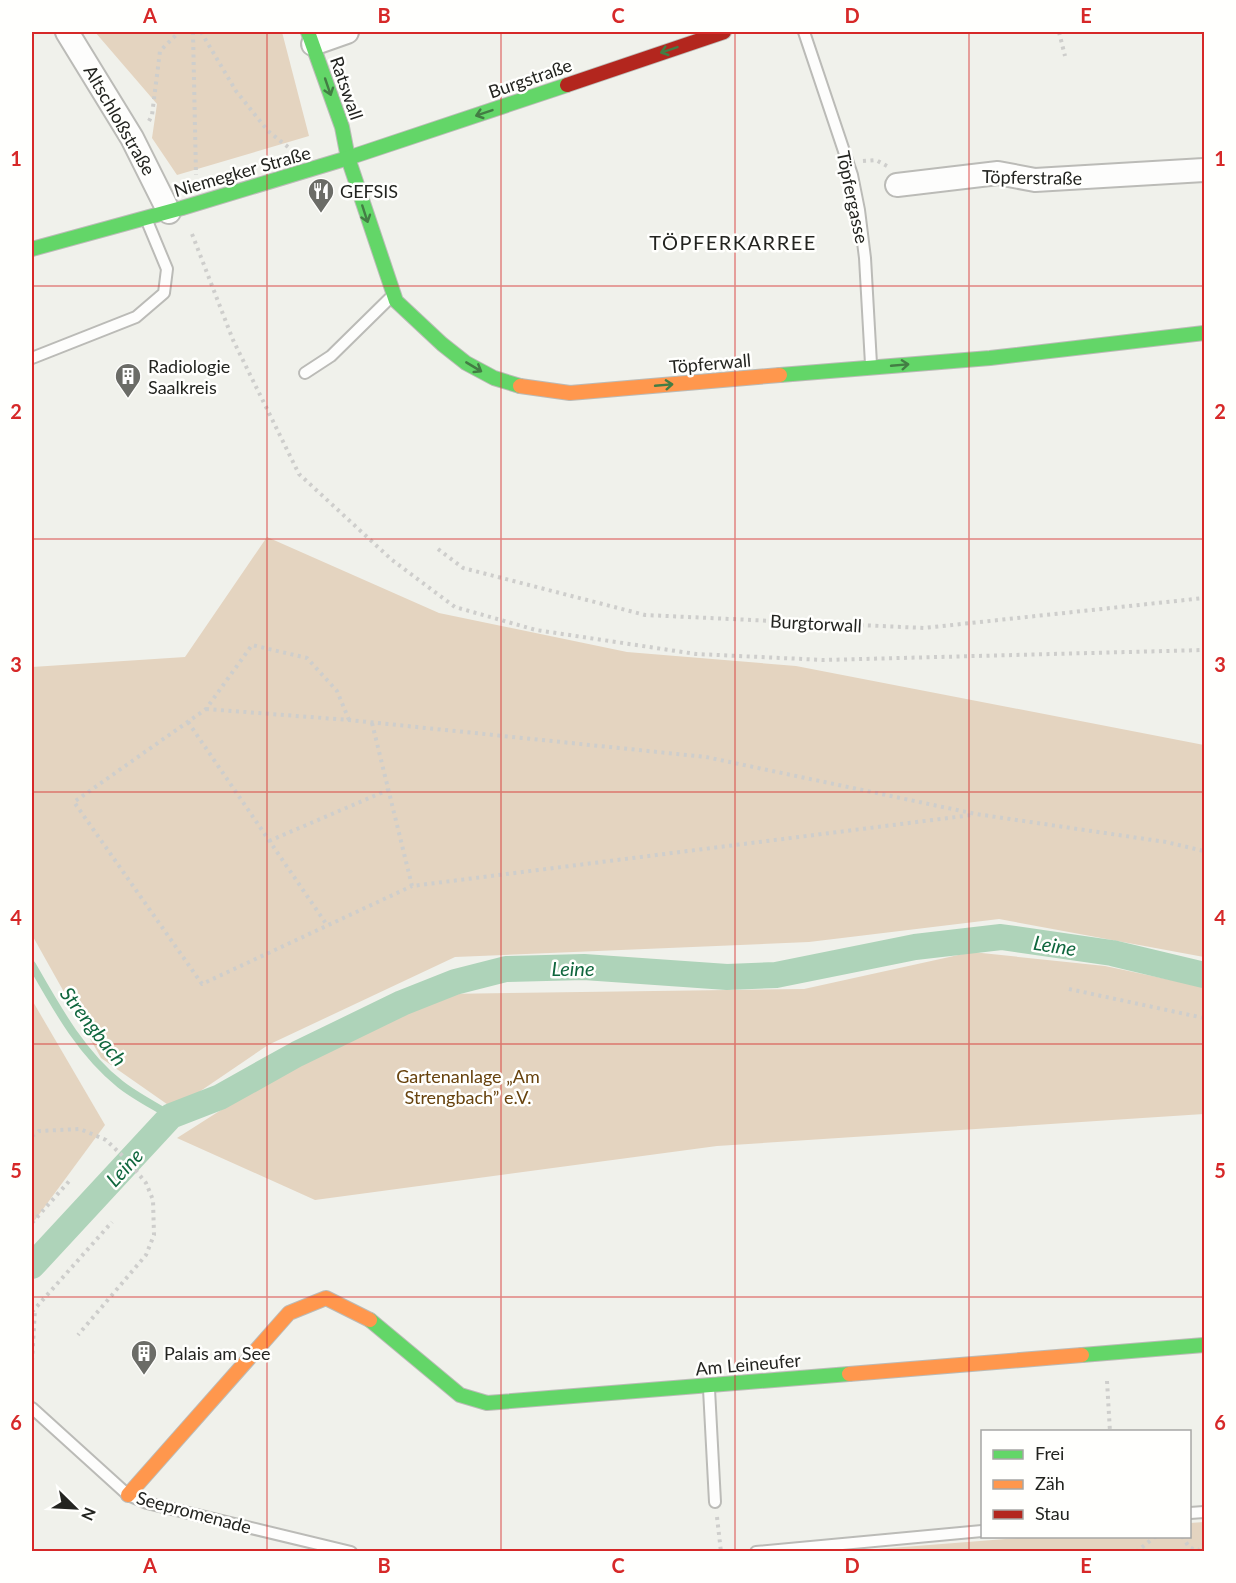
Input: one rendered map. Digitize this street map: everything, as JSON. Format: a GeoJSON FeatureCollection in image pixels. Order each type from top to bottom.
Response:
{"type":"FeatureCollection","features":[{"type":"Feature","properties":{"kind":"street","name":"Altschloßstraße"},"geometry":{"type":"LineString","coordinates":[[67,32],[175,210]]}},
{"type":"Feature","properties":{"kind":"street"},"geometry":{"type":"LineString","coordinates":[[310,38],[347,32]]}},
{"type":"Feature","properties":{"kind":"street","name":"Burgstraße"},"geometry":{"type":"LineString","coordinates":[[348,158],[724,32]]}},
{"type":"Feature","properties":{"kind":"street","name":"Ratswall"},"geometry":{"type":"LineString","coordinates":[[310,38],[342,127],[348,158]]}},
{"type":"Feature","properties":{"kind":"street","name":"Niemegker Straße"},"geometry":{"type":"LineString","coordinates":[[32,249],[175,210],[348,158]]}},
{"type":"Feature","properties":{"kind":"street","name":"Töpferwall"},"geometry":{"type":"LineString","coordinates":[[348,158],[396,301],[455,355],[494,378],[524,387],[570,393],[990,358],[1204,333]]}},
{"type":"Feature","properties":{"kind":"street","name":"Töpferstraße"},"geometry":{"type":"LineString","coordinates":[[897,185],[998,173],[1035,180],[1204,170]]}},
{"type":"Feature","properties":{"kind":"street","name":"Am Leineufer"},"geometry":{"type":"LineString","coordinates":[[128,1495],[289,1313],[326,1298],[374,1322],[460,1395],[487,1403],[1204,1345]]}},
{"type":"Feature","properties":{"kind":"lane","name":"Töpfergasse"},"geometry":{"type":"LineString","coordinates":[[804,32],[848,164],[859,210],[865,258],[872,368]]}},
{"type":"Feature","properties":{"kind":"lane"},"geometry":{"type":"LineString","coordinates":[[32,358],[136,316],[164,293],[167,269],[146,218]]}},
{"type":"Feature","properties":{"kind":"lane"},"geometry":{"type":"LineString","coordinates":[[305,373],[331,356],[393,295]]}},
{"type":"Feature","properties":{"kind":"lane"},"geometry":{"type":"LineString","coordinates":[[709,1386],[715,1502]]}},
{"type":"Feature","properties":{"kind":"lane","name":"Seepromenade"},"geometry":{"type":"LineString","coordinates":[[32,1408],[128,1495],[147,1503],[351,1551]]}},
{"type":"Feature","properties":{"kind":"lane"},"geometry":{"type":"LineString","coordinates":[[756,1551],[981,1531]]}},
{"type":"Feature","properties":{"kind":"path"},"geometry":{"type":"LineString","coordinates":[[147,123],[152,115],[160,51],[179,32]]}},
{"type":"Feature","properties":{"kind":"path"},"geometry":{"type":"LineString","coordinates":[[193,32],[196,179]]}},
{"type":"Feature","properties":{"kind":"path"},"geometry":{"type":"LineString","coordinates":[[201,32],[236,91],[268,131],[291,150]]}},
{"type":"Feature","properties":{"kind":"path"},"geometry":{"type":"LineString","coordinates":[[1059,32],[1065,56]]}},
{"type":"Feature","properties":{"kind":"path"},"geometry":{"type":"LineString","coordinates":[[848,164],[876,160],[889,167],[897,185]]}},
{"type":"Feature","properties":{"kind":"path"},"geometry":{"type":"LineString","coordinates":[[175,210],[233,340],[299,474],[392,560],[455,608],[536,630],[719,656],[824,660],[1204,650]]}},
{"type":"Feature","properties":{"kind":"path","name":"Burgtorwall"},"geometry":{"type":"LineString","coordinates":[[438,549],[463,568],[645,615],[924,628],[1204,598]]}},
{"type":"Feature","properties":{"kind":"path"},"geometry":{"type":"LineString","coordinates":[[349,720],[337,691],[307,658],[252,645],[206,709],[74,802],[202,984],[412,886],[976,814]]}},
{"type":"Feature","properties":{"kind":"path"},"geometry":{"type":"LineString","coordinates":[[206,709],[349,720],[706,757],[976,814],[1166,842],[1204,851]]}},
{"type":"Feature","properties":{"kind":"path"},"geometry":{"type":"LineString","coordinates":[[188,722],[327,925]]}},
{"type":"Feature","properties":{"kind":"path"},"geometry":{"type":"LineString","coordinates":[[372,723],[412,886]]}},
{"type":"Feature","properties":{"kind":"path"},"geometry":{"type":"LineString","coordinates":[[269,840],[388,790]]}},
{"type":"Feature","properties":{"kind":"path"},"geometry":{"type":"LineString","coordinates":[[1069,989],[1204,1018]]}},
{"type":"Feature","properties":{"kind":"path"},"geometry":{"type":"LineString","coordinates":[[32,1136],[39,1131],[80,1129],[106,1140],[128,1161],[146,1183],[153,1200],[153,1235],[146,1255],[78,1335]]}},
{"type":"Feature","properties":{"kind":"path"},"geometry":{"type":"LineString","coordinates":[[32,1222],[72,1179]]}},
{"type":"Feature","properties":{"kind":"path"},"geometry":{"type":"LineString","coordinates":[[32,1361],[33,1310],[112,1222]]}},
{"type":"Feature","properties":{"kind":"path"},"geometry":{"type":"LineString","coordinates":[[1105,1353],[1110,1430]]}},
{"type":"Feature","properties":{"kind":"path"},"geometry":{"type":"LineString","coordinates":[[715,1502],[721,1551]]}},
{"type":"Feature","properties":{"kind":"path"},"geometry":{"type":"LineString","coordinates":[[1136,1551],[1153,1538]]}},
{"type":"Feature","properties":{"kind":"path"},"geometry":{"type":"LineString","coordinates":[[1183,1538],[1189,1547],[1197,1551],[1204,1544]]}},
{"type":"Feature","properties":{"kind":"green space"},"geometry":{"type":"Polygon","coordinates":[[[95,32],[282,32],[309,136],[177,175],[152,138],[157,104],[95,32]]]}},
{"type":"Feature","properties":{"kind":"green space"},"geometry":{"type":"Polygon","coordinates":[[[267,537],[439,613],[627,652],[796,666],[1204,745],[1204,957],[999,919],[809,942],[455,957],[268,1045],[174,1109],[101,1058],[32,935],[32,667],[185,657],[267,537]]]}},
{"type":"Feature","properties":{"kind":"green space","name":"Gartenanlage „Am Strengbach” e.V."},"geometry":{"type":"Polygon","coordinates":[[[972,952],[1105,966],[1204,987],[1204,1114],[717,1146],[315,1200],[177,1138],[276,1075],[442,994],[804,989],[972,952]]]}},
{"type":"Feature","properties":{"kind":"green space"},"geometry":{"type":"Polygon","coordinates":[[[32,1000],[105,1125],[32,1224],[32,1000]]]}},
{"type":"Feature","properties":{"kind":"green space"},"geometry":{"type":"Polygon","coordinates":[[[1204,1522],[1204,1551],[853,1551],[1016,1538],[1191,1538],[1191,1523],[1204,1522]]]}},
{"type":"Feature","properties":{"kind":"waterway","name":"Leine"},"geometry":{"type":"LineString","coordinates":[[32,1266],[171,1116],[220,1097],[297,1054],[402,1003],[455,982],[506,969],[584,967],[727,977],[776,975],[915,947],[1001,937],[1112,953],[1204,975]]}},
{"type":"Feature","properties":{"kind":"waterway","name":"Strengbach"},"geometry":{"type":"LineString","coordinates":[[32,965],[70,1029],[93,1058],[126,1088],[171,1116]]}},
{"type":"Feature","properties":{"kind":"traffic: fast"},"geometry":{"type":"LineString","coordinates":[[308,32],[342,127],[348,158],[396,301],[466,363],[494,378],[520,386]]}},
{"type":"Feature","properties":{"kind":"traffic: fast"},"geometry":{"type":"LineString","coordinates":[[32,249],[182,208],[348,158],[567,85]]}},
{"type":"Feature","properties":{"kind":"traffic: fast"},"geometry":{"type":"LineString","coordinates":[[780,375],[990,358],[1204,333]]}},
{"type":"Feature","properties":{"kind":"traffic: fast"},"geometry":{"type":"LineString","coordinates":[[370,1320],[460,1395],[487,1403],[849,1374]]}},
{"type":"Feature","properties":{"kind":"traffic: fast"},"geometry":{"type":"LineString","coordinates":[[1082,1355],[1204,1345]]}},
{"type":"Feature","properties":{"kind":"traffic: slow"},"geometry":{"type":"LineString","coordinates":[[520,386],[570,393],[780,375]]}},
{"type":"Feature","properties":{"kind":"traffic: slow"},"geometry":{"type":"LineString","coordinates":[[128,1495],[289,1313],[326,1298],[370,1320]]}},
{"type":"Feature","properties":{"kind":"traffic: slow"},"geometry":{"type":"LineString","coordinates":[[849,1374],[1082,1355]]}},
{"type":"Feature","properties":{"kind":"traffic: jam"},"geometry":{"type":"LineString","coordinates":[[567,85],[724,32]]}},
{"type":"Feature","properties":{"kind":"place","name":"GEFSIS"},"geometry":{"type":"Point","coordinates":[321,214]}},
{"type":"Feature","properties":{"kind":"place","name":"Radiologie Saalkreis"},"geometry":{"type":"Point","coordinates":[128,399]}},
{"type":"Feature","properties":{"kind":"place","name":"Palais am See"},"geometry":{"type":"Point","coordinates":[144,1376]}},
{"type":"Feature","properties":{"kind":"district","name":"TÖPFERKARREE"},"geometry":{"type":"Point","coordinates":[733,242]}}]}
